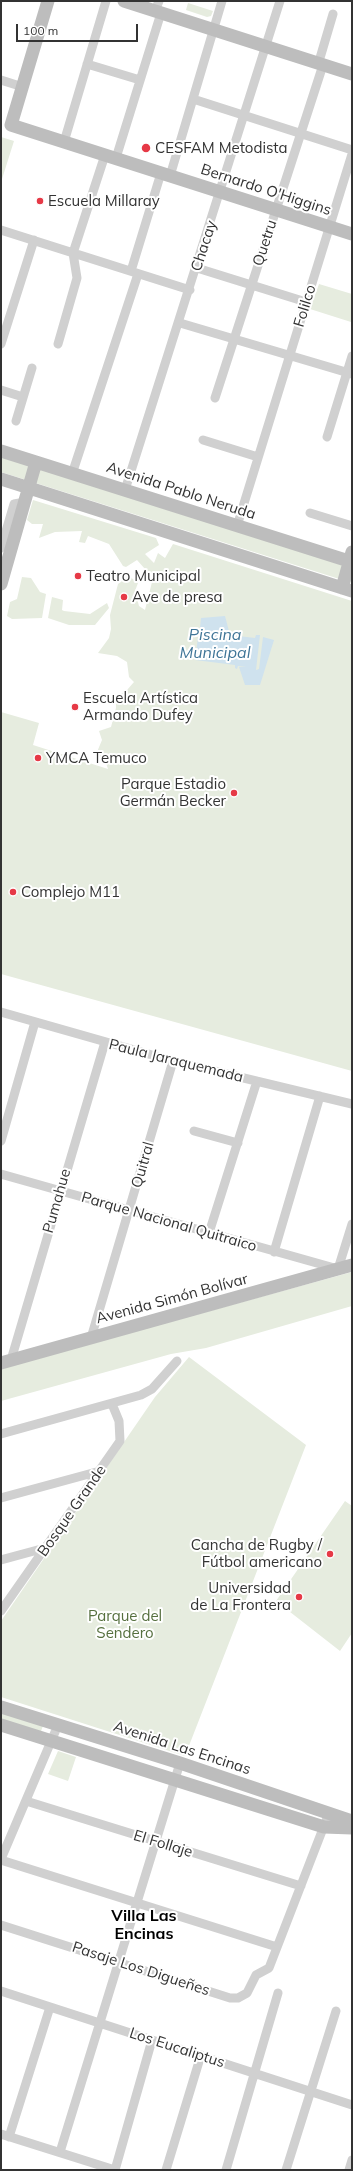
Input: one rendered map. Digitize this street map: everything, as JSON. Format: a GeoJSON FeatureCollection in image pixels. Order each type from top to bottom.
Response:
{"type":"FeatureCollection","features":[{"type":"Feature","properties":{"kind":"main road"},"geometry":{"type":"LineString","coordinates":[[23,87],[48,1]]}},
{"type":"Feature","properties":{"kind":"main road"},"geometry":{"type":"LineString","coordinates":[[124,1],[159,7]]}},
{"type":"Feature","properties":{"kind":"main road"},"geometry":{"type":"LineString","coordinates":[[142,1],[267,44],[321,61],[352,68]]}},
{"type":"Feature","properties":{"kind":"main road"},"geometry":{"type":"LineString","coordinates":[[321,61],[352,74]]}},
{"type":"Feature","properties":{"kind":"main road","name":"Bernardo O'Higgins"},"geometry":{"type":"LineString","coordinates":[[23,87],[11,125],[352,234]]}},
{"type":"Feature","properties":{"kind":"main road","name":"Avenida Pablo Neruda"},"geometry":{"type":"LineString","coordinates":[[1,451],[237,526],[351,558]]}},
{"type":"Feature","properties":{"kind":"main road"},"geometry":{"type":"LineString","coordinates":[[1,584],[36,462]]}},
{"type":"Feature","properties":{"kind":"main road"},"geometry":{"type":"LineString","coordinates":[[1,479],[347,589],[351,558]]}},
{"type":"Feature","properties":{"kind":"main road","name":"Avenida Simón Bolívar"},"geometry":{"type":"LineString","coordinates":[[6,1361],[352,1265]]}},
{"type":"Feature","properties":{"kind":"main road","name":"Avenida Las Encinas"},"geometry":{"type":"LineString","coordinates":[[1,1707],[180,1763],[352,1822]]}},
{"type":"Feature","properties":{"kind":"main road"},"geometry":{"type":"LineString","coordinates":[[1,1725],[324,1827],[352,1828]]}},
{"type":"Feature","properties":{"kind":"street"},"geometry":{"type":"LineString","coordinates":[[64,142],[106,1]]}},
{"type":"Feature","properties":{"kind":"street"},"geometry":{"type":"LineString","coordinates":[[72,474],[165,174],[193,99],[222,1]]}},
{"type":"Feature","properties":{"kind":"street","name":"Chacay"},"geometry":{"type":"LineString","coordinates":[[125,490],[180,323],[280,1]]}},
{"type":"Feature","properties":{"kind":"street"},"geometry":{"type":"LineString","coordinates":[[58,344],[77,278],[73,253],[140,80],[159,7]]}},
{"type":"Feature","properties":{"kind":"street","name":"Quetru"},"geometry":{"type":"LineString","coordinates":[[215,398],[301,134],[333,14]]}},
{"type":"Feature","properties":{"kind":"street"},"geometry":{"type":"LineString","coordinates":[[87,64],[140,80]]}},
{"type":"Feature","properties":{"kind":"street"},"geometry":{"type":"LineString","coordinates":[[1,80],[23,87]]}},
{"type":"Feature","properties":{"kind":"street"},"geometry":{"type":"LineString","coordinates":[[193,99],[352,150]]}},
{"type":"Feature","properties":{"kind":"street","name":"Folilco"},"geometry":{"type":"LineString","coordinates":[[237,526],[352,154]]}},
{"type":"Feature","properties":{"kind":"street"},"geometry":{"type":"LineString","coordinates":[[1,230],[190,290]]}},
{"type":"Feature","properties":{"kind":"street"},"geometry":{"type":"LineString","coordinates":[[1,344],[34,240]]}},
{"type":"Feature","properties":{"kind":"street"},"geometry":{"type":"LineString","coordinates":[[197,268],[306,302]]}},
{"type":"Feature","properties":{"kind":"street"},"geometry":{"type":"LineString","coordinates":[[180,323],[349,373]]}},
{"type":"Feature","properties":{"kind":"street"},"geometry":{"type":"LineString","coordinates":[[327,437],[349,373],[352,356]]}},
{"type":"Feature","properties":{"kind":"street"},"geometry":{"type":"LineString","coordinates":[[16,421],[32,368]]}},
{"type":"Feature","properties":{"kind":"street"},"geometry":{"type":"LineString","coordinates":[[1,390],[23,397]]}},
{"type":"Feature","properties":{"kind":"street"},"geometry":{"type":"LineString","coordinates":[[203,440],[258,458]]}},
{"type":"Feature","properties":{"kind":"street"},"geometry":{"type":"LineString","coordinates":[[1,548],[14,504],[24,502]]}},
{"type":"Feature","properties":{"kind":"street"},"geometry":{"type":"LineString","coordinates":[[310,513],[352,526]]}},
{"type":"Feature","properties":{"kind":"street","name":"Paula Jaraquemada"},"geometry":{"type":"LineString","coordinates":[[1,1012],[173,1061],[352,1104]]}},
{"type":"Feature","properties":{"kind":"street"},"geometry":{"type":"LineString","coordinates":[[1,1141],[35,1022]]}},
{"type":"Feature","properties":{"kind":"street","name":"Pumahue"},"geometry":{"type":"LineString","coordinates":[[6,1361],[105,1042]]}},
{"type":"Feature","properties":{"kind":"street","name":"Quitral"},"geometry":{"type":"LineString","coordinates":[[91,1338],[173,1061]]}},
{"type":"Feature","properties":{"kind":"street"},"geometry":{"type":"LineString","coordinates":[[209,1233],[257,1081]]}},
{"type":"Feature","properties":{"kind":"street"},"geometry":{"type":"LineString","coordinates":[[274,1252],[320,1096]]}},
{"type":"Feature","properties":{"kind":"street"},"geometry":{"type":"LineString","coordinates":[[194,1131],[238,1143]]}},
{"type":"Feature","properties":{"kind":"street","name":"Parque Nacional Quitraico"},"geometry":{"type":"LineString","coordinates":[[1,1174],[338,1269]]}},
{"type":"Feature","properties":{"kind":"street"},"geometry":{"type":"LineString","coordinates":[[338,1269],[352,1224]]}},
{"type":"Feature","properties":{"kind":"street"},"geometry":{"type":"LineString","coordinates":[[1,1434],[141,1396],[152,1389],[177,1361]]}},
{"type":"Feature","properties":{"kind":"street","name":"Bosque Grande"},"geometry":{"type":"LineString","coordinates":[[1,1611],[120,1441],[119,1421],[112,1404]]}},
{"type":"Feature","properties":{"kind":"street"},"geometry":{"type":"LineString","coordinates":[[1,1498],[100,1471]]}},
{"type":"Feature","properties":{"kind":"street"},"geometry":{"type":"LineString","coordinates":[[1,1560],[45,1548]]}},
{"type":"Feature","properties":{"kind":"street"},"geometry":{"type":"LineString","coordinates":[[58,1725],[1,1860],[277,1946],[329,1813]]}},
{"type":"Feature","properties":{"kind":"street"},"geometry":{"type":"LineString","coordinates":[[60,2152],[180,1763]]}},
{"type":"Feature","properties":{"kind":"street","name":"El Follaje"},"geometry":{"type":"LineString","coordinates":[[26,1801],[301,1886]]}},
{"type":"Feature","properties":{"kind":"street","name":"Pasaje Los Digueñes"},"geometry":{"type":"LineString","coordinates":[[1,1925],[230,1998],[238,1998],[247,1992],[256,1975],[269,1968],[277,1946]]}},
{"type":"Feature","properties":{"kind":"street","name":"Los Eucaliptus"},"geometry":{"type":"LineString","coordinates":[[1,1991],[352,2105]]}},
{"type":"Feature","properties":{"kind":"street"},"geometry":{"type":"LineString","coordinates":[[226,2170],[278,1994]]}},
{"type":"Feature","properties":{"kind":"street"},"geometry":{"type":"LineString","coordinates":[[50,2007],[5,2135],[115,2170],[152,2040]]}},
{"type":"Feature","properties":{"kind":"street"},"geometry":{"type":"LineString","coordinates":[[286,2170],[336,2011]]}},
{"type":"Feature","properties":{"kind":"street"},"geometry":{"type":"LineString","coordinates":[[166,2170],[201,2055]]}},
{"type":"Feature","properties":{"kind":"street"},"geometry":{"type":"LineString","coordinates":[[349,2170],[352,2160]]}},
{"type":"Feature","properties":{"kind":"green space"},"geometry":{"type":"Polygon","coordinates":[[[188,3],[213,11],[211,16],[207,17],[186,10],[188,3]]]}},
{"type":"Feature","properties":{"kind":"green space"},"geometry":{"type":"Polygon","coordinates":[[[1,137],[14,141],[2,179],[1,179],[1,137]]]}},
{"type":"Feature","properties":{"kind":"green space"},"geometry":{"type":"Polygon","coordinates":[[[319,284],[352,294],[351,322],[310,309],[319,284]]]}},
{"type":"Feature","properties":{"kind":"green space"},"geometry":{"type":"Polygon","coordinates":[[[1,454],[352,566],[352,583],[1,472],[1,454]]]}},
{"type":"Feature","properties":{"kind":"green space","name":"Parque Estadio Germán Becker"},"geometry":{"type":"Polygon","coordinates":[[[33,500],[156,538],[159,545],[145,554],[154,563],[158,553],[165,558],[173,544],[352,601],[352,1071],[1,974],[1,712],[39,723],[33,745],[108,769],[106,763],[100,759],[97,752],[102,740],[99,731],[111,727],[116,708],[116,697],[127,690],[134,682],[129,677],[127,662],[117,656],[98,653],[109,638],[111,629],[110,615],[118,584],[129,576],[138,583],[135,591],[139,606],[145,610],[153,578],[137,560],[126,567],[123,566],[109,544],[88,536],[85,543],[79,542],[82,531],[55,532],[39,538],[43,524],[32,524],[27,520],[33,500]]]}},
{"type":"Feature","properties":{"kind":"green space"},"geometry":{"type":"Polygon","coordinates":[[[22,577],[31,578],[40,592],[46,594],[42,618],[12,619],[7,616],[10,602],[17,599],[22,577]]]}},
{"type":"Feature","properties":{"kind":"green space"},"geometry":{"type":"Polygon","coordinates":[[[52,597],[63,600],[62,610],[64,611],[90,614],[107,603],[109,608],[95,625],[69,625],[48,618],[52,597]]]}},
{"type":"Feature","properties":{"kind":"green space"},"geometry":{"type":"Polygon","coordinates":[[[352,1272],[352,1306],[206,1348],[171,1354],[1,1401],[1,1368],[352,1272]]]}},
{"type":"Feature","properties":{"kind":"green space","name":"Parque del Sendero"},"geometry":{"type":"Polygon","coordinates":[[[189,1357],[306,1445],[185,1756],[1,1697],[1,1621],[155,1397],[189,1357]]]}},
{"type":"Feature","properties":{"kind":"green space","name":"Cancha de Rugby / Fútbol americano"},"geometry":{"type":"Polygon","coordinates":[[[345,1501],[352,1506],[352,1633],[340,1651],[276,1601],[345,1501]]]}},
{"type":"Feature","properties":{"kind":"green space"},"geometry":{"type":"Polygon","coordinates":[[[1,1709],[44,1723],[40,1734],[1,1722],[1,1709]]]}},
{"type":"Feature","properties":{"kind":"green space"},"geometry":{"type":"Polygon","coordinates":[[[58,1751],[76,1757],[68,1781],[48,1774],[58,1751]]]}},
{"type":"Feature","properties":{"kind":"water","name":"Piscina Municipal"},"geometry":{"type":"Polygon","coordinates":[[[225,616],[230,635],[255,638],[256,635],[260,635],[256,670],[259,669],[263,637],[274,640],[260,685],[245,685],[239,667],[246,667],[238,666],[237,669],[235,668],[235,665],[195,660],[199,630],[203,630],[204,628],[200,628],[201,618],[225,616]]]}},
{"type":"Feature","properties":{"kind":"place","name":"CESFAM Metodista"},"geometry":{"type":"Point","coordinates":[146,148]}},
{"type":"Feature","properties":{"kind":"place","name":"Escuela Millaray"},"geometry":{"type":"Point","coordinates":[40,201]}},
{"type":"Feature","properties":{"kind":"place","name":"Teatro Municipal"},"geometry":{"type":"Point","coordinates":[78,576]}},
{"type":"Feature","properties":{"kind":"place","name":"Ave de presa"},"geometry":{"type":"Point","coordinates":[124,597]}},
{"type":"Feature","properties":{"kind":"place","name":"Escuela Artística Armando Dufey"},"geometry":{"type":"Point","coordinates":[75,707]}},
{"type":"Feature","properties":{"kind":"place","name":"YMCA Temuco"},"geometry":{"type":"Point","coordinates":[38,758]}},
{"type":"Feature","properties":{"kind":"place","name":"Parque Estadio Germán Becker"},"geometry":{"type":"Point","coordinates":[234,793]}},
{"type":"Feature","properties":{"kind":"place","name":"Complejo M11"},"geometry":{"type":"Point","coordinates":[13,892]}},
{"type":"Feature","properties":{"kind":"place","name":"Cancha de Rugby / Fútbol americano"},"geometry":{"type":"Point","coordinates":[330,1554]}},
{"type":"Feature","properties":{"kind":"place","name":"Universidad de La Frontera"},"geometry":{"type":"Point","coordinates":[299,1597]}},
{"type":"Feature","properties":{"kind":"district","name":"Villa Las Encinas"},"geometry":{"type":"Point","coordinates":[144,1925]}}]}
